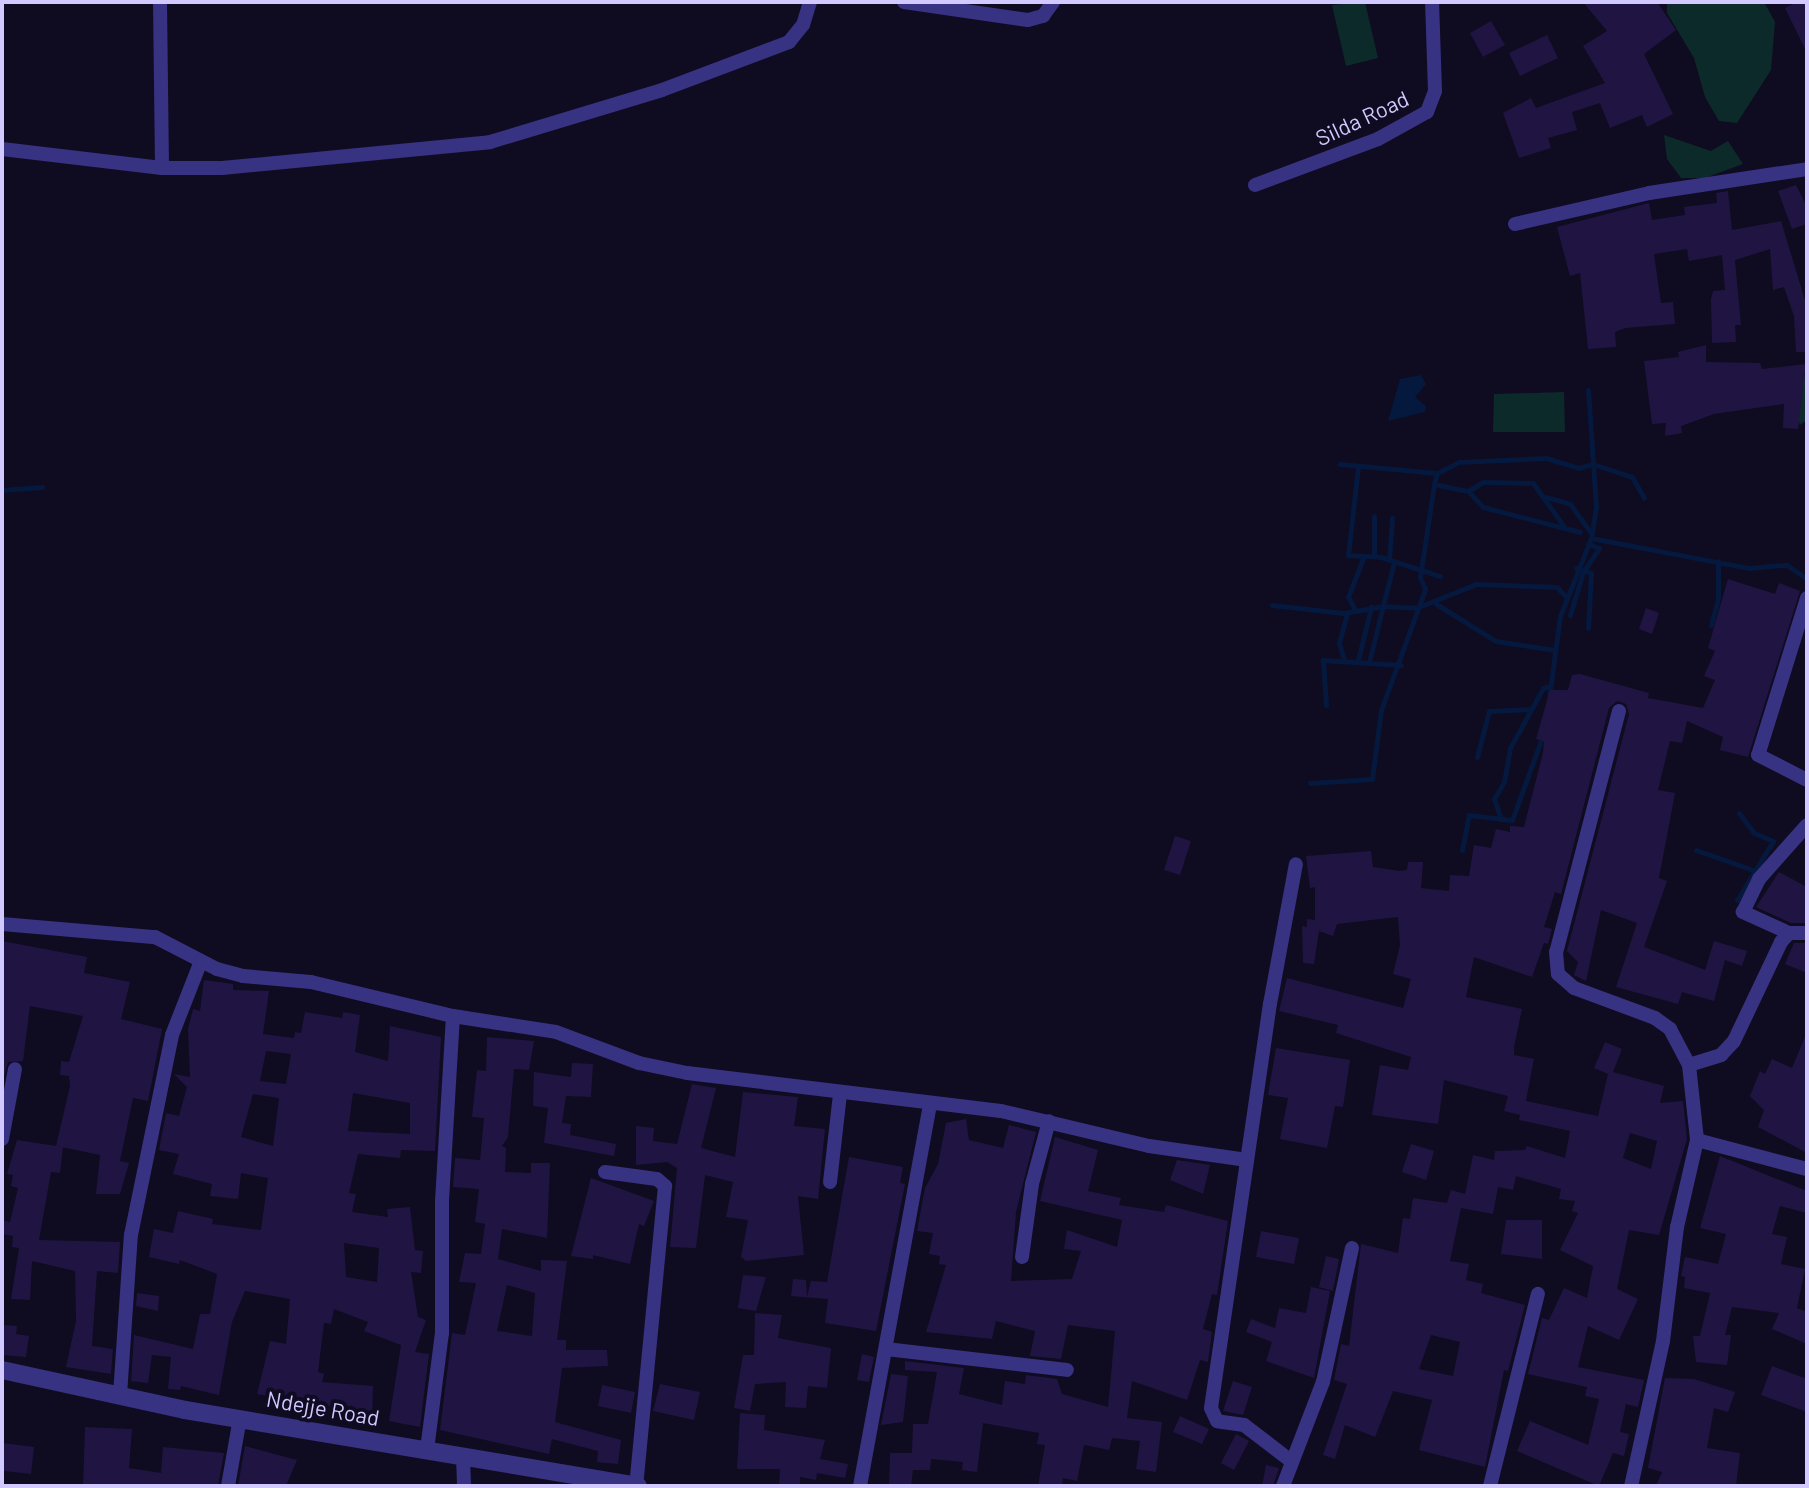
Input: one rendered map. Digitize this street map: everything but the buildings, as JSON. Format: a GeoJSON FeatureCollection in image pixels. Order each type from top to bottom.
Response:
{"type":"FeatureCollection","features":[{"type":"Feature","properties":{"kind":"street"},"geometry":{"type":"LineString","coordinates":[[160,2],[162,168]]}},
{"type":"Feature","properties":{"kind":"street"},"geometry":{"type":"LineString","coordinates":[[2,149],[162,168],[379,156],[490,142],[662,90],[789,42],[803,25],[810,2]]}},
{"type":"Feature","properties":{"kind":"street"},"geometry":{"type":"LineString","coordinates":[[904,2],[1028,20],[1043,16],[1053,2]]}},
{"type":"Feature","properties":{"kind":"street","name":"Silda Road"},"geometry":{"type":"LineString","coordinates":[[1255,185],[1378,139],[1427,112],[1435,91],[1432,2]]}},
{"type":"Feature","properties":{"kind":"street"},"geometry":{"type":"LineString","coordinates":[[1515,224],[1649,193],[1807,169]]}},
{"type":"Feature","properties":{"kind":"street"},"geometry":{"type":"LineString","coordinates":[[1807,598],[1758,755],[1807,780]]}},
{"type":"Feature","properties":{"kind":"street"},"geometry":{"type":"LineString","coordinates":[[1619,711],[1556,952],[1558,974],[1574,988],[1655,1018],[1670,1029],[1689,1065],[1697,1140],[1677,1227],[1663,1341],[1631,1486]]}},
{"type":"Feature","properties":{"kind":"street"},"geometry":{"type":"LineString","coordinates":[[1807,825],[1759,879],[1743,912],[1789,933],[1807,933]]}},
{"type":"Feature","properties":{"kind":"street"},"geometry":{"type":"LineString","coordinates":[[1291,1461],[1244,1425],[1212,1418],[1247,1160],[1296,864]]}},
{"type":"Feature","properties":{"kind":"street"},"geometry":{"type":"LineString","coordinates":[[2,924],[155,937],[201,961],[243,976],[311,982],[453,1016],[556,1032],[639,1063],[687,1073],[930,1106],[1001,1111],[1149,1146],[1247,1160]]}},
{"type":"Feature","properties":{"kind":"street"},"geometry":{"type":"LineString","coordinates":[[1689,1065],[1721,1055],[1734,1041],[1789,933]]}},
{"type":"Feature","properties":{"kind":"street"},"geometry":{"type":"LineString","coordinates":[[120,1395],[131,1235],[172,1035],[201,961]]}},
{"type":"Feature","properties":{"kind":"street"},"geometry":{"type":"LineString","coordinates":[[427,1450],[442,1333],[442,1201],[453,1016]]}},
{"type":"Feature","properties":{"kind":"street"},"geometry":{"type":"LineString","coordinates":[[2,1139],[15,1069]]}},
{"type":"Feature","properties":{"kind":"street"},"geometry":{"type":"LineString","coordinates":[[830,1182],[840,1094]]}},
{"type":"Feature","properties":{"kind":"street"},"geometry":{"type":"LineString","coordinates":[[860,1486],[930,1106]]}},
{"type":"Feature","properties":{"kind":"street"},"geometry":{"type":"LineString","coordinates":[[1022,1257],[1032,1184],[1049,1121]]}},
{"type":"Feature","properties":{"kind":"street"},"geometry":{"type":"LineString","coordinates":[[1697,1140],[1807,1169]]}},
{"type":"Feature","properties":{"kind":"street"},"geometry":{"type":"LineString","coordinates":[[605,1172],[657,1179],[665,1186],[637,1486]]}},
{"type":"Feature","properties":{"kind":"street"},"geometry":{"type":"LineString","coordinates":[[1283,1486],[1323,1382],[1352,1248]]}},
{"type":"Feature","properties":{"kind":"street"},"geometry":{"type":"LineString","coordinates":[[1490,1486],[1538,1294]]}},
{"type":"Feature","properties":{"kind":"street"},"geometry":{"type":"LineString","coordinates":[[886,1349],[1067,1370]]}},
{"type":"Feature","properties":{"kind":"street","name":"Ndejje Road"},"geometry":{"type":"LineString","coordinates":[[2,1370],[240,1418],[637,1486]]}},
{"type":"Feature","properties":{"kind":"street"},"geometry":{"type":"LineString","coordinates":[[228,1486],[240,1418]]}},
{"type":"Feature","properties":{"kind":"street"},"geometry":{"type":"LineString","coordinates":[[463,1456],[464,1486]]}},
{"type":"Feature","properties":{"kind":"green space"},"geometry":{"type":"Polygon","coordinates":[[[1365,2],[1378,58],[1346,66],[1332,5],[1365,2]]]}},
{"type":"Feature","properties":{"kind":"green space"},"geometry":{"type":"Polygon","coordinates":[[[1667,2],[1764,2],[1775,22],[1771,70],[1737,123],[1719,121],[1705,97],[1694,58],[1667,13],[1667,2]]]}},
{"type":"Feature","properties":{"kind":"green space"},"geometry":{"type":"Polygon","coordinates":[[[1664,135],[1711,151],[1728,141],[1743,164],[1705,178],[1681,178],[1667,159],[1664,135]]]}},
{"type":"Feature","properties":{"kind":"green space"},"geometry":{"type":"Polygon","coordinates":[[[1807,370],[1807,420],[1800,425],[1793,405],[1807,370]]]}},
{"type":"Feature","properties":{"kind":"green space"},"geometry":{"type":"Polygon","coordinates":[[[1564,392],[1565,432],[1493,432],[1494,394],[1564,392]]]}},
{"type":"Feature","properties":{"kind":"water"},"geometry":{"type":"Polygon","coordinates":[[[1421,375],[1426,384],[1415,397],[1426,406],[1425,412],[1388,421],[1400,379],[1421,375]]]}},
{"type":"Feature","properties":{"kind":"waterway"},"geometry":{"type":"LineString","coordinates":[[1588,390],[1593,464],[1632,477],[1644,498]]}},
{"type":"Feature","properties":{"kind":"waterway"},"geometry":{"type":"LineString","coordinates":[[1340,464],[1437,473],[1459,462],[1546,458],[1578,468],[1593,464],[1596,507],[1591,538],[1749,568],[1787,565],[1807,579]]}},
{"type":"Feature","properties":{"kind":"waterway"},"geometry":{"type":"LineString","coordinates":[[1358,467],[1348,555],[1381,557],[1440,576]]}},
{"type":"Feature","properties":{"kind":"waterway"},"geometry":{"type":"LineString","coordinates":[[1437,473],[1434,484],[1468,491],[1483,507],[1580,532]]}},
{"type":"Feature","properties":{"kind":"waterway"},"geometry":{"type":"LineString","coordinates":[[1468,491],[1483,482],[1533,483],[1565,528]]}},
{"type":"Feature","properties":{"kind":"waterway"},"geometry":{"type":"LineString","coordinates":[[1310,783],[1372,779],[1381,710],[1425,589],[1420,577],[1434,484]]}},
{"type":"Feature","properties":{"kind":"waterway"},"geometry":{"type":"LineString","coordinates":[[2,490],[42,487]]}},
{"type":"Feature","properties":{"kind":"waterway"},"geometry":{"type":"LineString","coordinates":[[1546,497],[1570,504],[1591,533]]}},
{"type":"Feature","properties":{"kind":"waterway"},"geometry":{"type":"LineString","coordinates":[[1374,516],[1374,556]]}},
{"type":"Feature","properties":{"kind":"waterway"},"geometry":{"type":"LineString","coordinates":[[1389,560],[1392,518]]}},
{"type":"Feature","properties":{"kind":"waterway"},"geometry":{"type":"LineString","coordinates":[[1549,698],[1560,616],[1591,538]]}},
{"type":"Feature","properties":{"kind":"waterway"},"geometry":{"type":"LineString","coordinates":[[1570,615],[1583,572],[1599,548],[1588,544]]}},
{"type":"Feature","properties":{"kind":"waterway"},"geometry":{"type":"LineString","coordinates":[[1355,610],[1348,597],[1364,556]]}},
{"type":"Feature","properties":{"kind":"waterway"},"geometry":{"type":"LineString","coordinates":[[1711,625],[1718,598],[1718,561]]}},
{"type":"Feature","properties":{"kind":"waterway"},"geometry":{"type":"LineString","coordinates":[[1369,662],[1394,562]]}},
{"type":"Feature","properties":{"kind":"waterway"},"geometry":{"type":"LineString","coordinates":[[1576,568],[1591,573],[1588,628]]}},
{"type":"Feature","properties":{"kind":"waterway"},"geometry":{"type":"LineString","coordinates":[[1272,605],[1344,613],[1382,606],[1416,608],[1476,584],[1557,587],[1566,597]]}},
{"type":"Feature","properties":{"kind":"waterway"},"geometry":{"type":"LineString","coordinates":[[1436,604],[1496,641],[1555,650]]}},
{"type":"Feature","properties":{"kind":"waterway"},"geometry":{"type":"LineString","coordinates":[[1358,660],[1371,607]]}},
{"type":"Feature","properties":{"kind":"waterway"},"geometry":{"type":"LineString","coordinates":[[1344,660],[1339,643],[1347,613]]}},
{"type":"Feature","properties":{"kind":"waterway"},"geometry":{"type":"LineString","coordinates":[[1326,705],[1323,660],[1401,665]]}},
{"type":"Feature","properties":{"kind":"waterway"},"geometry":{"type":"LineString","coordinates":[[1501,819],[1494,799],[1504,782],[1510,748],[1543,688],[1549,686]]}},
{"type":"Feature","properties":{"kind":"waterway"},"geometry":{"type":"LineString","coordinates":[[1477,757],[1489,711],[1532,709]]}},
{"type":"Feature","properties":{"kind":"waterway"},"geometry":{"type":"LineString","coordinates":[[1462,850],[1469,815],[1512,820],[1543,735]]}},
{"type":"Feature","properties":{"kind":"waterway"},"geometry":{"type":"LineString","coordinates":[[1737,900],[1773,841],[1754,833],[1739,813]]}},
{"type":"Feature","properties":{"kind":"waterway"},"geometry":{"type":"LineString","coordinates":[[1696,850],[1753,870]]}}]}
